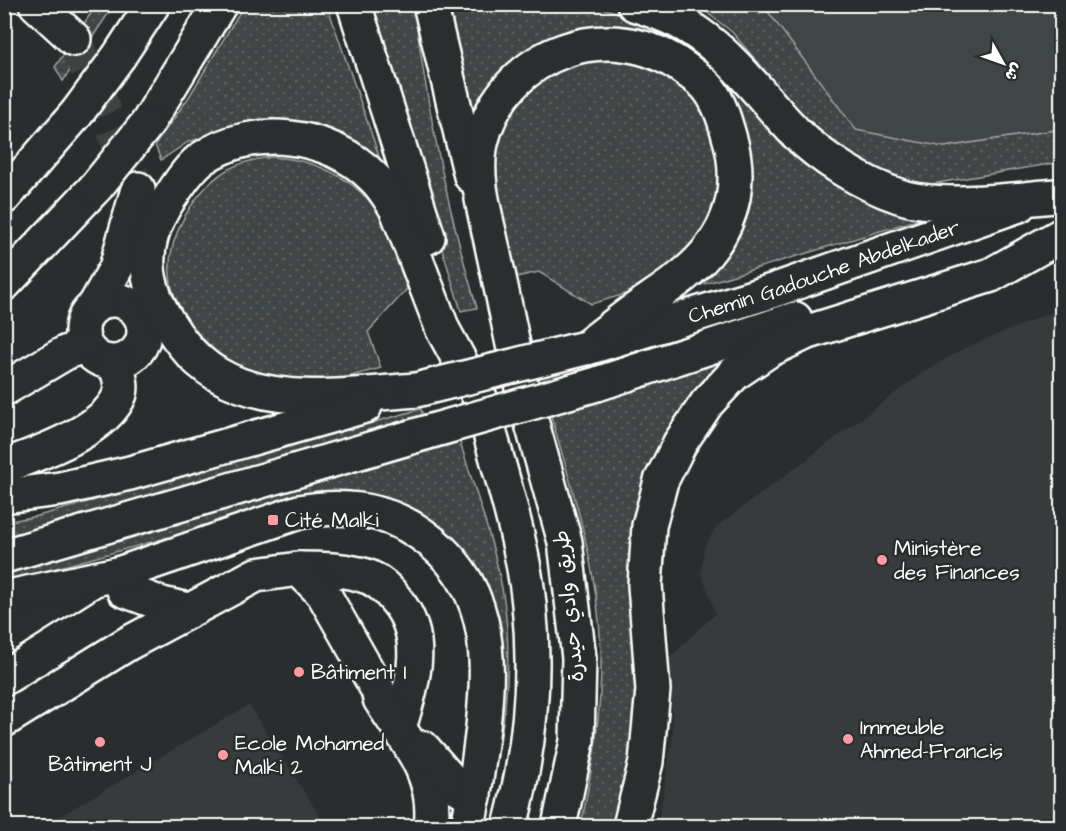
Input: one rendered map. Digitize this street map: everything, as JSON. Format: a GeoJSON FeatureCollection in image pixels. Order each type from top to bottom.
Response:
{"type":"FeatureCollection","features":[{"type":"Feature","properties":{"kind":"main road"},"geometry":{"type":"LineString","coordinates":[[36,4],[74,39]]}},
{"type":"Feature","properties":{"kind":"main road"},"geometry":{"type":"LineString","coordinates":[[4,198],[77,113],[119,56],[153,4]]}},
{"type":"Feature","properties":{"kind":"main road"},"geometry":{"type":"LineString","coordinates":[[4,284],[96,187],[147,124],[220,4]]}},
{"type":"Feature","properties":{"kind":"main road"},"geometry":{"type":"LineString","coordinates":[[354,4],[481,400]]}},
{"type":"Feature","properties":{"kind":"main road"},"geometry":{"type":"LineString","coordinates":[[430,4],[522,388]]}},
{"type":"Feature","properties":{"kind":"main road"},"geometry":{"type":"LineString","coordinates":[[634,4],[669,16],[701,35],[736,68],[796,134],[831,161],[900,197],[952,203],[1060,196]]}},
{"type":"Feature","properties":{"kind":"main road"},"geometry":{"type":"LineString","coordinates":[[522,388],[479,183],[482,139],[502,97],[532,66],[557,53],[582,44],[610,42],[639,46],[657,53],[675,62],[709,89],[725,120],[736,171],[735,192],[722,231],[692,269],[585,348]]}},
{"type":"Feature","properties":{"kind":"main road"},"geometry":{"type":"LineString","coordinates":[[148,245],[154,225],[177,186],[202,159],[219,150],[261,136],[284,137],[325,147],[347,157],[374,177],[397,210],[443,330],[481,400]]}},
{"type":"Feature","properties":{"kind":"main road"},"geometry":{"type":"LineString","coordinates":[[138,189],[140,217],[148,245],[150,312],[141,346],[134,355],[115,363],[100,360],[85,345],[82,324],[116,268],[138,189]]}},
{"type":"Feature","properties":{"kind":"main road","name":"Chemin Gadouche Abdelkader"},"geometry":{"type":"LineString","coordinates":[[416,390],[585,348],[772,291],[1001,210],[1060,196]]}},
{"type":"Feature","properties":{"kind":"main road"},"geometry":{"type":"LineString","coordinates":[[630,826],[646,762],[653,690],[645,585],[649,526],[661,481],[680,443],[707,403],[735,374],[769,350],[805,333],[991,274],[1062,235]]}},
{"type":"Feature","properties":{"kind":"main road","name":"Chemin Gadouche Abdelkader"},"geometry":{"type":"LineString","coordinates":[[4,556],[597,384],[897,285],[1062,235]]}},
{"type":"Feature","properties":{"kind":"main road"},"geometry":{"type":"LineString","coordinates":[[94,307],[103,302],[124,302],[150,312],[201,364],[241,386],[261,391],[316,397],[416,390]]}},
{"type":"Feature","properties":{"kind":"main road"},"geometry":{"type":"LineString","coordinates":[[4,389],[65,353],[85,345]]}},
{"type":"Feature","properties":{"kind":"main road"},"geometry":{"type":"LineString","coordinates":[[4,466],[75,436],[104,415],[120,393],[121,381],[115,363]]}},
{"type":"Feature","properties":{"kind":"main road","name":"طريق وادي حيدرة"},"geometry":{"type":"LineString","coordinates":[[522,388],[565,542],[579,658],[577,741],[559,826]]}},
{"type":"Feature","properties":{"kind":"main road"},"geometry":{"type":"LineString","coordinates":[[4,496],[60,489],[130,473],[313,423],[416,390]]}},
{"type":"Feature","properties":{"kind":"main road","name":"طريق وادي حيدرة"},"geometry":{"type":"LineString","coordinates":[[481,400],[516,531],[530,605],[532,671],[529,738],[510,826]]}},
{"type":"Feature","properties":{"kind":"main road"},"geometry":{"type":"LineString","coordinates":[[4,598],[104,578],[263,523],[320,508],[358,508],[377,512],[411,527],[428,538],[453,563],[476,602],[482,621],[486,645],[487,689],[471,812]]}},
{"type":"Feature","properties":{"kind":"main road"},"geometry":{"type":"LineString","coordinates":[[299,569],[323,592],[378,690],[380,699],[425,773],[433,801],[431,826]]}},
{"type":"Feature","properties":{"kind":"main road"},"geometry":{"type":"LineString","coordinates":[[4,720],[98,662],[256,575],[299,569],[329,569],[360,574],[376,581],[400,605],[411,622],[416,642],[416,664],[402,718]]}},
{"type":"Feature","properties":{"kind":"main road"},"geometry":{"type":"LineString","coordinates":[[104,578],[124,590],[162,604],[189,610]]}},
{"type":"Feature","properties":{"kind":"main road"},"geometry":{"type":"LineString","coordinates":[[4,636],[104,578]]}},
{"type":"Feature","properties":{"kind":"main road"},"geometry":{"type":"LineString","coordinates":[[378,690],[385,695],[449,778],[471,812]]}},
{"type":"Feature","properties":{"kind":"shaded area"},"geometry":{"type":"Polygon","coordinates":[[[93,5],[114,5],[63,81],[55,67],[95,7],[93,5]]]}},
{"type":"Feature","properties":{"kind":"shaded area"},"geometry":{"type":"Polygon","coordinates":[[[244,5],[327,5],[386,176],[240,126],[188,142],[161,160],[155,145],[189,97],[244,5]]]}},
{"type":"Feature","properties":{"kind":"shaded area"},"geometry":{"type":"Polygon","coordinates":[[[368,5],[414,5],[439,158],[456,233],[477,308],[461,311],[368,5]]]}},
{"type":"Feature","properties":{"kind":"shaded area"},"geometry":{"type":"Polygon","coordinates":[[[450,5],[593,5],[670,29],[722,72],[768,130],[804,164],[844,189],[930,216],[681,291],[722,253],[728,101],[589,31],[473,138],[450,5]]]}},
{"type":"Feature","properties":{"kind":"shaded area"},"geometry":{"type":"Polygon","coordinates":[[[697,5],[763,5],[944,147],[1061,129],[1061,162],[914,187],[850,158],[821,137],[732,32],[697,5]]]}},
{"type":"Feature","properties":{"kind":"shaded area"},"geometry":{"type":"Polygon","coordinates":[[[763,5],[1061,5],[1061,129],[944,147],[856,130],[763,5]]]}},
{"type":"Feature","properties":{"kind":"shaded area"},"geometry":{"type":"Polygon","coordinates":[[[572,59],[648,60],[706,103],[725,177],[705,238],[643,289],[591,304],[539,272],[516,277],[492,186],[495,137],[525,88],[572,59]]]}},
{"type":"Feature","properties":{"kind":"shaded area"},"geometry":{"type":"Polygon","coordinates":[[[271,157],[306,162],[339,176],[366,198],[386,228],[407,289],[368,332],[381,368],[329,382],[296,385],[221,367],[226,360],[201,337],[180,309],[172,288],[171,255],[175,238],[191,205],[214,179],[227,170],[248,161],[271,157]]]}},
{"type":"Feature","properties":{"kind":"shaded area","name":"Ministère des Finances"},"geometry":{"type":"Polygon","coordinates":[[[1061,308],[1061,826],[658,826],[673,734],[670,657],[716,613],[701,573],[704,548],[716,527],[925,371],[963,349],[1061,308]]]}},
{"type":"Feature","properties":{"kind":"shaded area"},"geometry":{"type":"Polygon","coordinates":[[[784,334],[674,439],[639,724],[617,826],[581,826],[598,719],[601,676],[599,624],[596,593],[584,534],[551,416],[602,401],[601,396],[784,334]]]}},
{"type":"Feature","properties":{"kind":"shaded area"},"geometry":{"type":"Polygon","coordinates":[[[421,409],[423,417],[5,544],[5,522],[38,516],[421,409]]]}},
{"type":"Feature","properties":{"kind":"shaded area"},"geometry":{"type":"Polygon","coordinates":[[[460,442],[496,560],[507,626],[505,702],[488,804],[469,572],[323,495],[5,582],[5,574],[460,442]]]}},
{"type":"Feature","properties":{"kind":"shaded area","name":"Ecole Mohamed Malki 2"},"geometry":{"type":"Polygon","coordinates":[[[249,705],[326,826],[44,826],[79,805],[249,705]]]}},
{"type":"Feature","properties":{"kind":"tunnel"},"geometry":{"type":"LineString","coordinates":[[74,39],[138,189]]}},
{"type":"Feature","properties":{"kind":"place","name":"Cité Malki"},"geometry":{"type":"Point","coordinates":[273,520]}},
{"type":"Feature","properties":{"kind":"place","name":"Ministère des Finances"},"geometry":{"type":"Point","coordinates":[882,560]}},
{"type":"Feature","properties":{"kind":"place","name":"Bâtiment I"},"geometry":{"type":"Point","coordinates":[299,672]}},
{"type":"Feature","properties":{"kind":"place","name":"Immeuble Ahmed-Francis"},"geometry":{"type":"Point","coordinates":[848,739]}},
{"type":"Feature","properties":{"kind":"place","name":"Bâtiment J"},"geometry":{"type":"Point","coordinates":[100,742]}},
{"type":"Feature","properties":{"kind":"place","name":"Ecole Mohamed Malki 2"},"geometry":{"type":"Point","coordinates":[223,755]}}]}
